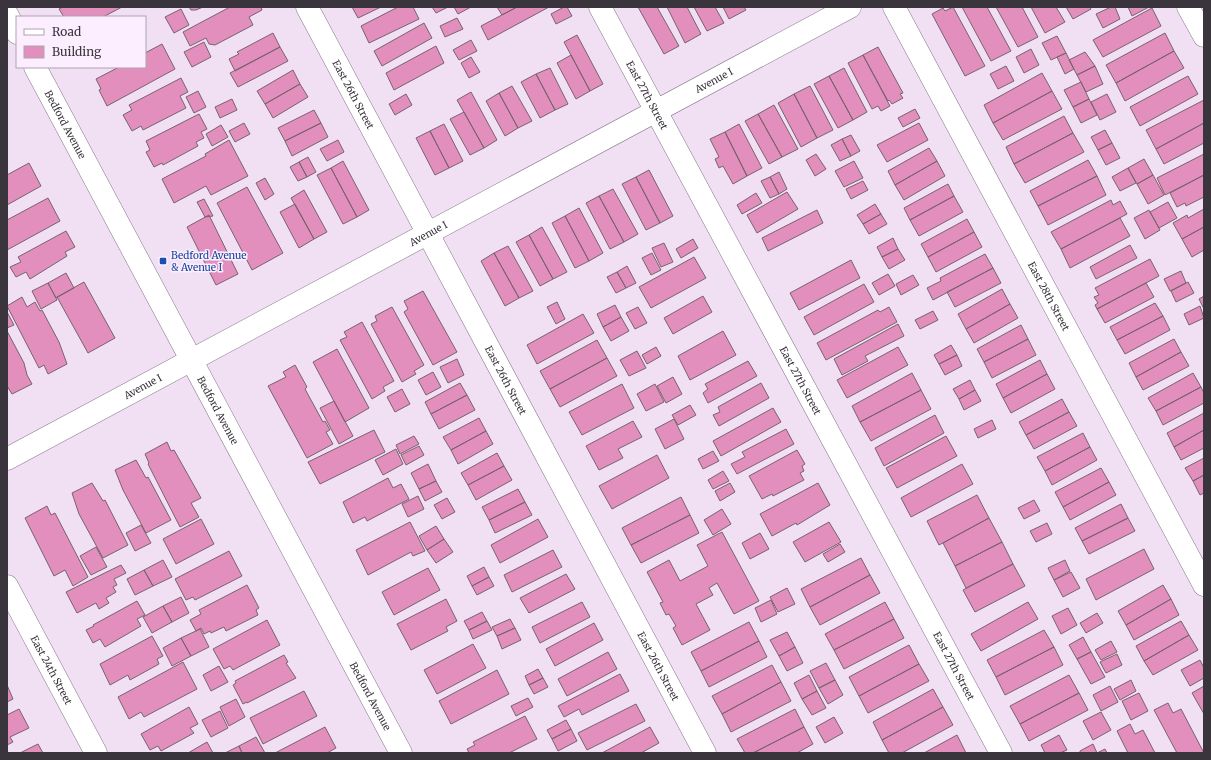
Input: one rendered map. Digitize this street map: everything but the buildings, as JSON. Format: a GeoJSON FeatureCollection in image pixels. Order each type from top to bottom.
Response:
{"type":"FeatureCollection","features":[{"type":"Feature","properties":{"kind":"street","name":"East 26th Street"},"geometry":{"type":"LineString","coordinates":[[307,7],[705,753]]}},
{"type":"Feature","properties":{"kind":"street","name":"East 27th Street"},"geometry":{"type":"LineString","coordinates":[[600,7],[1001,753]]}},
{"type":"Feature","properties":{"kind":"street","name":"Avenue I"},"geometry":{"type":"LineString","coordinates":[[7,459],[850,7]]}},
{"type":"Feature","properties":{"kind":"street","name":"East 28th Street"},"geometry":{"type":"LineString","coordinates":[[894,7],[1204,585]]}},
{"type":"Feature","properties":{"kind":"street"},"geometry":{"type":"LineString","coordinates":[[1188,7],[1204,36]]}},
{"type":"Feature","properties":{"kind":"street"},"geometry":{"type":"LineString","coordinates":[[7,14],[16,31]]}},
{"type":"Feature","properties":{"kind":"street","name":"Bedford Avenue"},"geometry":{"type":"LineString","coordinates":[[36,68],[401,753]]}},
{"type":"Feature","properties":{"kind":"street","name":"East 24th Street"},"geometry":{"type":"LineString","coordinates":[[7,586],[96,753]]}},
{"type":"Feature","properties":{"kind":"place","name":"Bedford Avenue & Avenue I"},"geometry":{"type":"Point","coordinates":[163,261]}}]}
